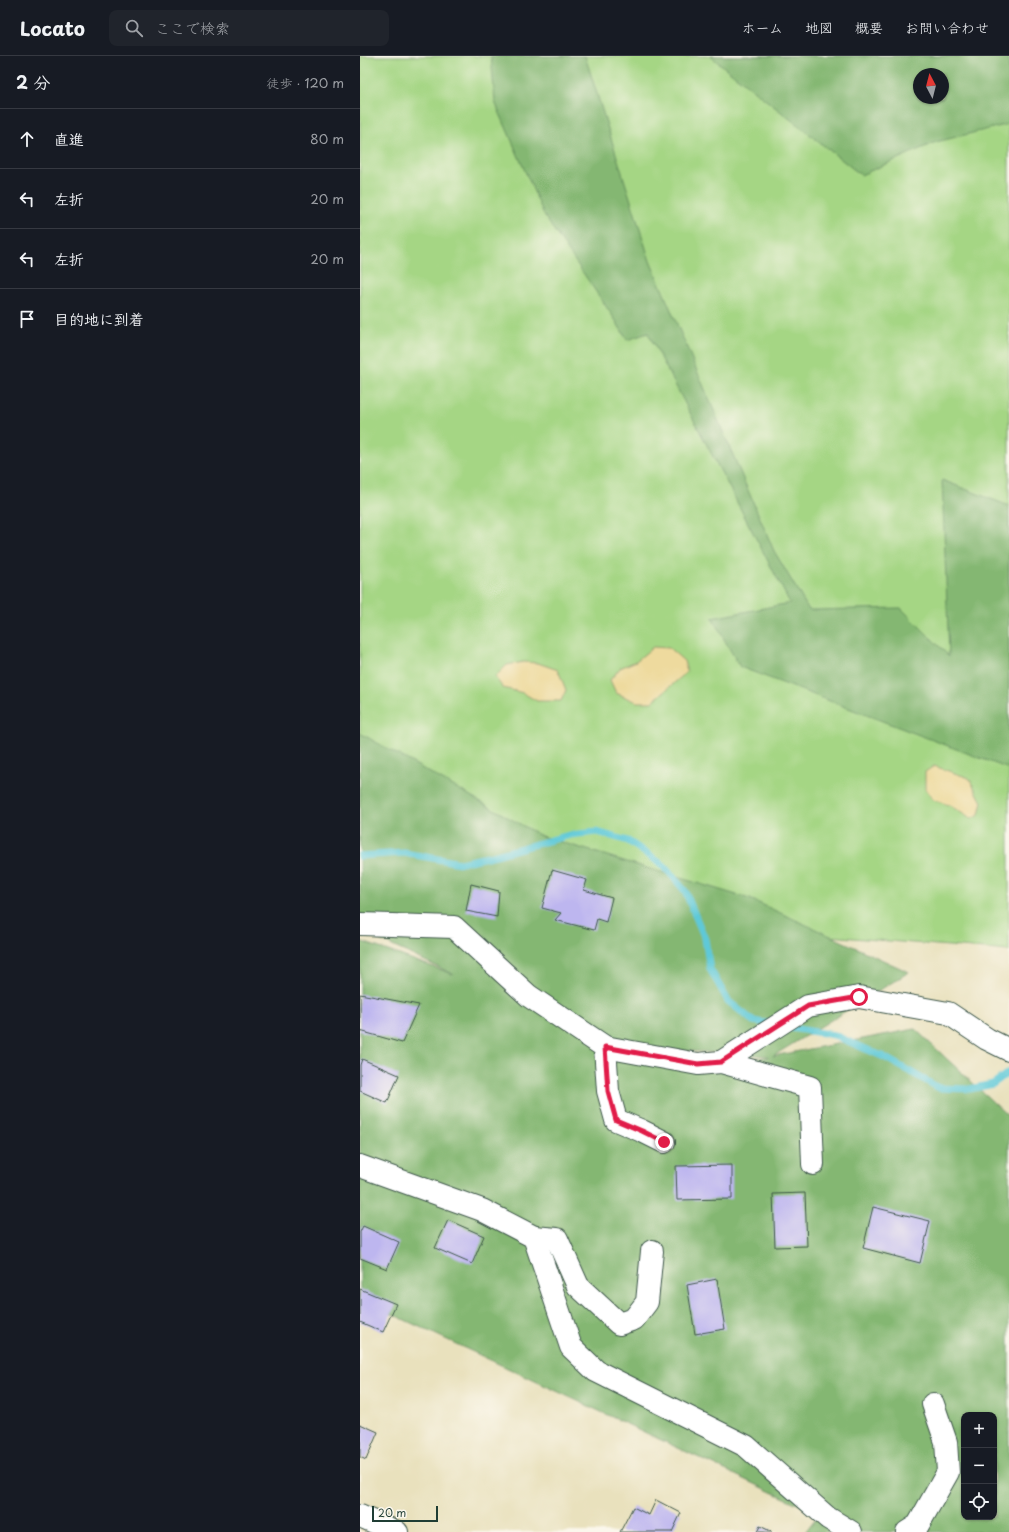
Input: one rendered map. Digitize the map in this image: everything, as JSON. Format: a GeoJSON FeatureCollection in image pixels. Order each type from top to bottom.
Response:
{"type":"FeatureCollection","features":[{"type":"Feature","properties":{"kind":"street"},"geometry":{"type":"LineString","coordinates":[[360,924],[454,927],[529,996],[605,1047],[698,1064],[721,1062],[810,1087],[813,1164]]}},
{"type":"Feature","properties":{"kind":"street"},"geometry":{"type":"LineString","coordinates":[[721,1062],[808,1006],[859,997],[948,1013],[1006,1048]]}},
{"type":"Feature","properties":{"kind":"street"},"geometry":{"type":"LineString","coordinates":[[605,1047],[608,1091],[616,1120],[664,1142]]}},
{"type":"Feature","properties":{"kind":"street"},"geometry":{"type":"LineString","coordinates":[[360,1166],[482,1210],[534,1237],[557,1239],[578,1286],[619,1324],[634,1319],[647,1302],[652,1251]]}},
{"type":"Feature","properties":{"kind":"street"},"geometry":{"type":"LineString","coordinates":[[534,1237],[571,1347],[596,1371],[746,1446],[828,1518],[851,1532]]}},
{"type":"Feature","properties":{"kind":"street"},"geometry":{"type":"LineString","coordinates":[[907,1532],[918,1525],[948,1472],[946,1442],[933,1404]]}},
{"type":"Feature","properties":{"kind":"street"},"geometry":{"type":"LineString","coordinates":[[360,1516],[397,1532]]}},
{"type":"Feature","properties":{"kind":"green space"},"geometry":{"type":"Polygon","coordinates":[[[360,56],[1009,56],[1009,951],[721,927],[360,744],[360,56]]]}},
{"type":"Feature","properties":{"kind":"green space"},"geometry":{"type":"Polygon","coordinates":[[[491,56],[585,56],[650,261],[774,551],[809,610],[901,608],[949,656],[942,480],[1009,506],[1009,769],[740,667],[712,618],[790,603],[648,333],[627,340],[616,321],[545,217],[495,102],[491,56]]]}},
{"type":"Feature","properties":{"kind":"green space"},"geometry":{"type":"Polygon","coordinates":[[[710,56],[1009,56],[1009,124],[936,142],[861,175],[710,56]]]}},
{"type":"Feature","properties":{"kind":"green space"},"geometry":{"type":"Polygon","coordinates":[[[360,733],[541,836],[750,899],[909,972],[773,1056],[915,1029],[1009,1117],[1009,1532],[805,1532],[819,1514],[360,1299],[360,941],[453,974],[360,931],[360,733]],[[612,1046],[698,1064],[768,1056],[612,1046]]]}},
{"type":"Feature","properties":{"kind":"sand"},"geometry":{"type":"Polygon","coordinates":[[[653,647],[669,648],[684,661],[687,672],[652,702],[637,702],[616,693],[610,680],[620,668],[636,661],[653,647]]]}},
{"type":"Feature","properties":{"kind":"sand"},"geometry":{"type":"Polygon","coordinates":[[[523,662],[538,663],[558,670],[566,690],[561,701],[537,701],[523,693],[503,688],[495,677],[507,665],[523,662]]]}},
{"type":"Feature","properties":{"kind":"sand"},"geometry":{"type":"Polygon","coordinates":[[[934,766],[969,778],[982,802],[979,815],[971,819],[949,805],[933,800],[925,789],[925,772],[934,766]]]}},
{"type":"Feature","properties":{"kind":"building"},"geometry":{"type":"Polygon","coordinates":[[[552,870],[587,880],[584,890],[612,898],[606,922],[597,919],[594,930],[555,920],[561,913],[542,908],[552,870]]]}},
{"type":"Feature","properties":{"kind":"building"},"geometry":{"type":"Polygon","coordinates":[[[471,884],[499,891],[497,917],[466,911],[471,884]]]}},
{"type":"Feature","properties":{"kind":"building"},"geometry":{"type":"Polygon","coordinates":[[[360,994],[419,1005],[402,1043],[360,1031],[360,994]]]}},
{"type":"Feature","properties":{"kind":"building"},"geometry":{"type":"Polygon","coordinates":[[[362,1059],[399,1075],[387,1103],[360,1091],[360,1065],[362,1059]]]}},
{"type":"Feature","properties":{"kind":"building"},"geometry":{"type":"Polygon","coordinates":[[[732,1165],[732,1199],[677,1200],[676,1166],[732,1165]]]}},
{"type":"Feature","properties":{"kind":"building"},"geometry":{"type":"Polygon","coordinates":[[[805,1193],[807,1246],[775,1247],[773,1194],[805,1193]]]}},
{"type":"Feature","properties":{"kind":"building"},"geometry":{"type":"Polygon","coordinates":[[[873,1207],[930,1221],[920,1263],[863,1248],[873,1207]]]}},
{"type":"Feature","properties":{"kind":"building"},"geometry":{"type":"Polygon","coordinates":[[[448,1220],[484,1236],[472,1264],[435,1248],[448,1220]]]}},
{"type":"Feature","properties":{"kind":"building"},"geometry":{"type":"Polygon","coordinates":[[[363,1226],[399,1242],[387,1269],[360,1258],[360,1232],[363,1226]]]}},
{"type":"Feature","properties":{"kind":"building"},"geometry":{"type":"Polygon","coordinates":[[[717,1279],[725,1329],[695,1334],[687,1285],[717,1279]]]}},
{"type":"Feature","properties":{"kind":"building"},"geometry":{"type":"Polygon","coordinates":[[[360,1289],[396,1304],[383,1332],[360,1322],[360,1289]]]}},
{"type":"Feature","properties":{"kind":"building"},"geometry":{"type":"Polygon","coordinates":[[[360,1424],[378,1432],[366,1460],[360,1457],[360,1424]]]}},
{"type":"Feature","properties":{"kind":"building"},"geometry":{"type":"Polygon","coordinates":[[[656,1500],[681,1513],[672,1532],[620,1532],[633,1507],[649,1515],[656,1500]]]}},
{"type":"Feature","properties":{"kind":"building"},"geometry":{"type":"Polygon","coordinates":[[[760,1526],[772,1532],[757,1532],[760,1526]]]}},
{"type":"Feature","properties":{"kind":"waterway"},"geometry":{"type":"LineString","coordinates":[[360,856],[404,853],[460,863],[570,835],[597,832],[628,841],[663,865],[685,891],[705,939],[710,969],[728,1001],[753,1021],[771,1024]]}},
{"type":"Feature","properties":{"kind":"waterway"},"geometry":{"type":"LineString","coordinates":[[785,1027],[834,1035],[884,1057],[939,1088],[970,1089],[993,1084],[1009,1072]]}},
{"type":"Feature","properties":{"kind":"route"},"geometry":{"type":"LineString","coordinates":[[664,1142],[616,1120],[608,1091],[605,1047],[698,1064],[721,1062],[808,1006],[859,997]]}}]}
